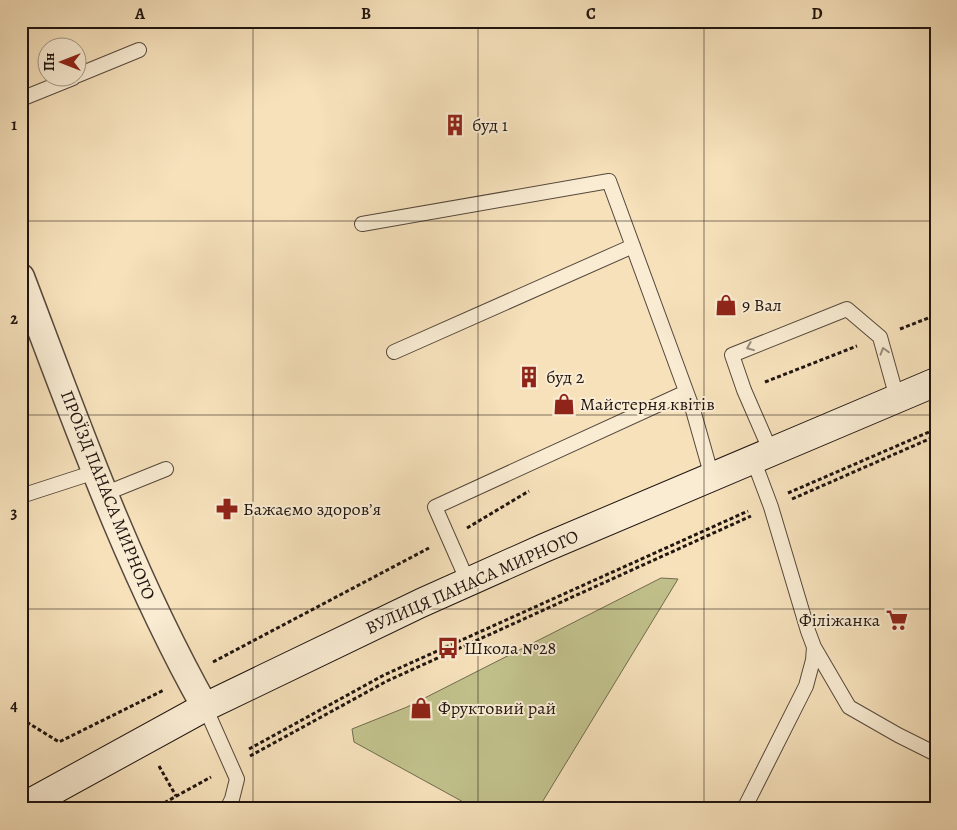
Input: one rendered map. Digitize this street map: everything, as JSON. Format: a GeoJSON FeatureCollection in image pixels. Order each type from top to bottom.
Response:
{"type":"FeatureCollection","features":[{"type":"Feature","properties":{"kind":"main road","name":"ВУЛИЦЯ ПАНАСА МИРНОГО"},"geometry":{"type":"LineString","coordinates":[[21,808],[205,707],[421,603],[936,382]]}},
{"type":"Feature","properties":{"kind":"street","name":"ПРОЇЗД ПАНАСА МИРНОГО"},"geometry":{"type":"LineString","coordinates":[[21,277],[100,483],[158,617],[187,676],[205,707]]}},
{"type":"Feature","properties":{"kind":"lane"},"geometry":{"type":"LineString","coordinates":[[88,72],[139,50]]}},
{"type":"Feature","properties":{"kind":"lane"},"geometry":{"type":"LineString","coordinates":[[21,99],[48,88]]}},
{"type":"Feature","properties":{"kind":"lane"},"geometry":{"type":"LineString","coordinates":[[362,224],[609,181],[693,410],[712,477]]}},
{"type":"Feature","properties":{"kind":"lane"},"geometry":{"type":"LineString","coordinates":[[394,352],[633,246]]}},
{"type":"Feature","properties":{"kind":"lane"},"geometry":{"type":"LineString","coordinates":[[898,398],[880,337],[847,308],[732,355],[744,390],[762,456],[770,504],[814,647],[849,707],[936,754]]}},
{"type":"Feature","properties":{"kind":"lane"},"geometry":{"type":"LineString","coordinates":[[468,582],[435,507],[686,392]]}},
{"type":"Feature","properties":{"kind":"lane"},"geometry":{"type":"LineString","coordinates":[[21,496],[100,483],[166,469]]}},
{"type":"Feature","properties":{"kind":"lane"},"geometry":{"type":"LineString","coordinates":[[744,809],[806,686],[813,660],[814,647]]}},
{"type":"Feature","properties":{"kind":"lane"},"geometry":{"type":"LineString","coordinates":[[205,707],[236,779],[232,798],[227,809]]}},
{"type":"Feature","properties":{"kind":"path"},"geometry":{"type":"LineString","coordinates":[[744,390],[936,315]]}},
{"type":"Feature","properties":{"kind":"path"},"geometry":{"type":"LineString","coordinates":[[153,809],[384,675],[936,429]]}},
{"type":"Feature","properties":{"kind":"path"},"geometry":{"type":"LineString","coordinates":[[230,763],[387,681],[770,504],[936,436]]}},
{"type":"Feature","properties":{"kind":"path"},"geometry":{"type":"LineString","coordinates":[[21,722],[25,721],[59,742],[160,692],[449,538],[531,490]]}},
{"type":"Feature","properties":{"kind":"green space"},"geometry":{"type":"Polygon","coordinates":[[[661,578],[678,579],[538,809],[476,809],[354,742],[352,729],[407,707],[661,578]]]}},
{"type":"Feature","properties":{"kind":"place","name":"буд 1"},"geometry":{"type":"Point","coordinates":[455,125]}},
{"type":"Feature","properties":{"kind":"place","name":"9 Вал"},"geometry":{"type":"Point","coordinates":[726,305]}},
{"type":"Feature","properties":{"kind":"place","name":"буд 2"},"geometry":{"type":"Point","coordinates":[529,377]}},
{"type":"Feature","properties":{"kind":"place","name":"Майстерня квітів"},"geometry":{"type":"Point","coordinates":[564,404]}},
{"type":"Feature","properties":{"kind":"place","name":"Бажаємо здоровʼя"},"geometry":{"type":"Point","coordinates":[227,509]}},
{"type":"Feature","properties":{"kind":"place","name":"Філіжанка"},"geometry":{"type":"Point","coordinates":[897,620]}},
{"type":"Feature","properties":{"kind":"place","name":"Школа №28"},"geometry":{"type":"Point","coordinates":[448,648]}},
{"type":"Feature","properties":{"kind":"place","name":"Фруктовий рай"},"geometry":{"type":"Point","coordinates":[421,708]}}]}
